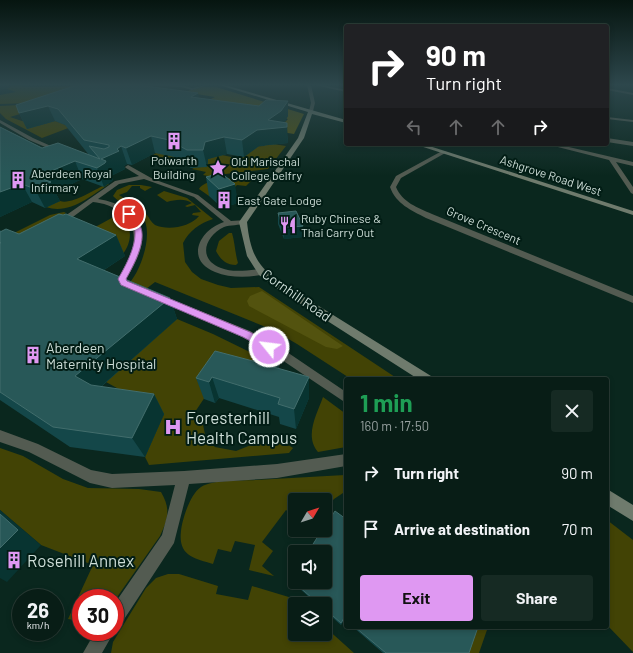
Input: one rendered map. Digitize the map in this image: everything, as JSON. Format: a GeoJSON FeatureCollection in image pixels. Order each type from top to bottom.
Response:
{"type":"FeatureCollection","features":[{"type":"Feature","properties":{"kind":"street"},"geometry":{"type":"LineString","coordinates":[[261,272],[239,275],[221,273],[205,263],[201,256],[200,249],[202,242],[213,231],[229,223],[243,222],[301,138],[309,115]]}},
{"type":"Feature","properties":{"kind":"street"},"geometry":{"type":"LineString","coordinates":[[325,115],[344,121]]}},
{"type":"Feature","properties":{"kind":"street"},"geometry":{"type":"LineString","coordinates":[[609,118],[633,121]]}},
{"type":"Feature","properties":{"kind":"street"},"geometry":{"type":"LineString","coordinates":[[0,121],[36,141],[67,154]]}},
{"type":"Feature","properties":{"kind":"street"},"geometry":{"type":"LineString","coordinates":[[609,140],[633,144]]}},
{"type":"Feature","properties":{"kind":"street","name":"Ashgrove Road West"},"geometry":{"type":"LineString","coordinates":[[424,146],[633,213]]}},
{"type":"Feature","properties":{"kind":"street"},"geometry":{"type":"LineString","coordinates":[[558,146],[633,164]]}},
{"type":"Feature","properties":{"kind":"street","name":"Grove Crescent"},"geometry":{"type":"LineString","coordinates":[[444,152],[398,177],[393,187],[395,194],[404,203],[429,216],[633,300]]}},
{"type":"Feature","properties":{"kind":"street"},"geometry":{"type":"LineString","coordinates":[[612,160],[633,192]]}},
{"type":"Feature","properties":{"kind":"street"},"geometry":{"type":"LineString","coordinates":[[128,167],[142,175],[196,196],[229,223]]}},
{"type":"Feature","properties":{"kind":"street"},"geometry":{"type":"LineString","coordinates":[[52,228],[117,182],[142,175]]}},
{"type":"Feature","properties":{"kind":"street"},"geometry":{"type":"LineString","coordinates":[[93,200],[113,204],[129,214],[138,228],[138,240],[131,263],[122,279],[124,283],[138,289]]}},
{"type":"Feature","properties":{"kind":"street","name":"Cornhill Road"},"geometry":{"type":"LineString","coordinates":[[243,222],[249,250],[261,272],[282,288],[424,377]]}},
{"type":"Feature","properties":{"kind":"street"},"geometry":{"type":"LineString","coordinates":[[152,295],[246,334],[280,353],[344,397]]}},
{"type":"Feature","properties":{"kind":"street"},"geometry":{"type":"LineString","coordinates":[[0,436],[33,448],[90,476],[112,481],[184,478],[277,471],[344,460]]}},
{"type":"Feature","properties":{"kind":"street"},"geometry":{"type":"LineString","coordinates":[[124,605],[169,538],[184,478]]}},
{"type":"Feature","properties":{"kind":"street"},"geometry":{"type":"LineString","coordinates":[[609,497],[633,514]]}},
{"type":"Feature","properties":{"kind":"street"},"geometry":{"type":"LineString","coordinates":[[92,653],[99,641]]}},
{"type":"Feature","properties":{"kind":"shaded area"},"geometry":{"type":"Polygon","coordinates":[[[2,115],[15,115],[10,117],[37,126],[55,121],[71,127],[42,138],[6,119],[2,115]]]}},
{"type":"Feature","properties":{"kind":"shaded area"},"geometry":{"type":"Polygon","coordinates":[[[274,115],[303,115],[294,134],[276,131],[288,119],[274,115]]]}},
{"type":"Feature","properties":{"kind":"shaded area"},"geometry":{"type":"Polygon","coordinates":[[[267,143],[286,146],[268,169],[208,176],[203,175],[206,172],[192,169],[207,166],[208,159],[221,154],[241,159],[251,151],[234,148],[264,146],[267,143]]]}},
{"type":"Feature","properties":{"kind":"shaded area"},"geometry":{"type":"Polygon","coordinates":[[[163,149],[180,158],[172,163],[150,160],[158,156],[153,155],[163,149]]]}},
{"type":"Feature","properties":{"kind":"shaded area"},"geometry":{"type":"Polygon","coordinates":[[[247,176],[253,179],[246,186],[237,185],[233,189],[209,196],[199,189],[202,185],[214,181],[247,176]]]}},
{"type":"Feature","properties":{"kind":"shaded area"},"geometry":{"type":"Polygon","coordinates":[[[109,184],[79,203],[55,209],[46,207],[60,201],[65,202],[77,199],[109,184]]]}},
{"type":"Feature","properties":{"kind":"shaded area"},"geometry":{"type":"Polygon","coordinates":[[[129,185],[152,187],[145,191],[140,188],[140,186],[132,186],[127,192],[119,195],[144,212],[155,225],[166,228],[178,227],[190,223],[199,216],[192,215],[193,213],[201,212],[195,205],[185,206],[192,203],[186,200],[167,202],[157,195],[164,191],[187,198],[213,219],[195,228],[183,243],[185,262],[192,272],[201,279],[231,288],[259,287],[395,377],[348,377],[273,330],[155,282],[146,289],[132,283],[131,281],[139,267],[145,249],[147,231],[142,216],[113,196],[117,190],[129,185]]]}},
{"type":"Feature","properties":{"kind":"shaded area"},"geometry":{"type":"Polygon","coordinates":[[[64,212],[66,213],[44,228],[0,240],[50,215],[64,212]]]}},
{"type":"Feature","properties":{"kind":"shaded area"},"geometry":{"type":"Polygon","coordinates":[[[119,214],[127,223],[130,233],[128,245],[122,255],[77,237],[119,214]]]}},
{"type":"Feature","properties":{"kind":"shaded area"},"geometry":{"type":"Polygon","coordinates":[[[229,233],[232,233],[233,237],[238,263],[236,265],[229,264],[224,261],[219,257],[216,251],[219,241],[229,233]]]}},
{"type":"Feature","properties":{"kind":"shaded area"},"geometry":{"type":"Polygon","coordinates":[[[262,291],[343,346],[337,349],[326,347],[249,306],[247,301],[250,296],[262,291]]]}},
{"type":"Feature","properties":{"kind":"shaded area"},"geometry":{"type":"Polygon","coordinates":[[[177,319],[213,334],[270,362],[223,370],[193,415],[202,420],[206,439],[215,447],[236,451],[261,441],[285,443],[293,448],[289,453],[149,465],[145,457],[164,414],[106,382],[177,319]]]}},
{"type":"Feature","properties":{"kind":"shaded area"},"geometry":{"type":"Polygon","coordinates":[[[323,397],[344,413],[344,447],[318,452],[312,439],[315,418],[323,397]]]}},
{"type":"Feature","properties":{"kind":"shaded area"},"geometry":{"type":"Polygon","coordinates":[[[0,448],[23,456],[63,479],[88,488],[139,489],[161,492],[166,504],[167,514],[160,536],[123,589],[82,589],[93,565],[41,545],[0,510],[0,448]]]}},
{"type":"Feature","properties":{"kind":"shaded area"},"geometry":{"type":"Polygon","coordinates":[[[344,475],[344,492],[332,502],[332,493],[288,493],[288,511],[286,510],[262,542],[273,551],[262,566],[274,576],[249,570],[255,545],[235,541],[231,552],[218,549],[213,564],[194,558],[185,551],[182,546],[181,531],[183,520],[193,495],[197,490],[206,484],[227,481],[344,475]]]}},
{"type":"Feature","properties":{"kind":"shaded area"},"geometry":{"type":"Polygon","coordinates":[[[609,522],[633,540],[633,652],[609,627],[609,522]]]}},
{"type":"Feature","properties":{"kind":"shaded area"},"geometry":{"type":"Polygon","coordinates":[[[168,574],[179,574],[218,586],[216,594],[248,600],[252,586],[289,597],[288,641],[332,641],[332,633],[354,653],[111,653],[114,641],[124,641],[124,624],[146,588],[156,578],[168,574]]]}},
{"type":"Feature","properties":{"kind":"shaded area"},"geometry":{"type":"Polygon","coordinates":[[[72,610],[72,620],[68,619],[72,610]]]}},
{"type":"Feature","properties":{"kind":"shaded area"},"geometry":{"type":"Polygon","coordinates":[[[475,629],[487,629],[479,653],[470,653],[467,651],[475,629]]]}},
{"type":"Feature","properties":{"kind":"building"},"geometry":{"type":"Polygon","coordinates":[[[63,115],[275,115],[268,120],[287,123],[287,127],[257,130],[242,140],[224,137],[205,142],[203,150],[187,150],[169,140],[151,136],[126,148],[121,146],[117,149],[119,151],[101,159],[106,161],[97,168],[75,161],[37,177],[51,182],[35,189],[22,184],[0,192],[0,127],[42,148],[58,143],[100,159],[89,146],[104,149],[109,147],[109,145],[84,140],[63,115]]]}},
{"type":"Feature","properties":{"kind":"building"},"geometry":{"type":"Polygon","coordinates":[[[221,173],[235,184],[219,189],[206,177],[221,173]]]}},
{"type":"Feature","properties":{"kind":"building"},"geometry":{"type":"Polygon","coordinates":[[[296,211],[303,226],[283,228],[278,213],[296,211]]]}},
{"type":"Feature","properties":{"kind":"building","name":"Aberdeen Maternity Hospital"},"geometry":{"type":"Polygon","coordinates":[[[59,214],[66,214],[116,235],[77,259],[170,298],[75,376],[91,385],[154,394],[132,438],[53,427],[0,392],[0,232],[6,229],[19,234],[59,214]]]}},
{"type":"Feature","properties":{"kind":"building"},"geometry":{"type":"Polygon","coordinates":[[[261,348],[277,353],[270,366],[309,377],[294,409],[278,404],[280,398],[212,377],[209,382],[196,378],[215,351],[253,361],[261,348]]]}},
{"type":"Feature","properties":{"kind":"building"},"geometry":{"type":"Polygon","coordinates":[[[335,511],[344,518],[344,618],[341,623],[332,615],[332,597],[311,597],[302,589],[332,589],[332,545],[312,545],[318,537],[332,537],[332,516],[335,511]]]}},
{"type":"Feature","properties":{"kind":"building"},"geometry":{"type":"Polygon","coordinates":[[[0,514],[18,530],[0,548],[0,514]]]}},
{"type":"Feature","properties":{"kind":"building"},"geometry":{"type":"Polygon","coordinates":[[[357,629],[477,629],[469,653],[386,653],[357,629]]]}},
{"type":"Feature","properties":{"kind":"place","name":"Polwarth Building"},"geometry":{"type":"Point","coordinates":[174,141]}},
{"type":"Feature","properties":{"kind":"place","name":"Old Marischal College belfry"},"geometry":{"type":"Point","coordinates":[218,168]}},
{"type":"Feature","properties":{"kind":"place","name":"Aberdeen Royal Infirmary"},"geometry":{"type":"Point","coordinates":[18,180]}},
{"type":"Feature","properties":{"kind":"place","name":"East Gate Lodge"},"geometry":{"type":"Point","coordinates":[224,200]}},
{"type":"Feature","properties":{"kind":"place","name":"Ruby Chinese & Thai Carry Out"},"geometry":{"type":"Point","coordinates":[288,225]}},
{"type":"Feature","properties":{"kind":"place","name":"Aberdeen Maternity Hospital"},"geometry":{"type":"Point","coordinates":[33,355]}},
{"type":"Feature","properties":{"kind":"place","name":"Foresterhill Health Campus"},"geometry":{"type":"Point","coordinates":[173,427]}},
{"type":"Feature","properties":{"kind":"place","name":"Rosehill Annex"},"geometry":{"type":"Point","coordinates":[14,560]}},
{"type":"Feature","properties":{"kind":"route"},"geometry":{"type":"LineString","coordinates":[[129,214],[138,228],[138,240],[131,263],[122,279],[124,283],[246,334],[269,347]]}}]}
